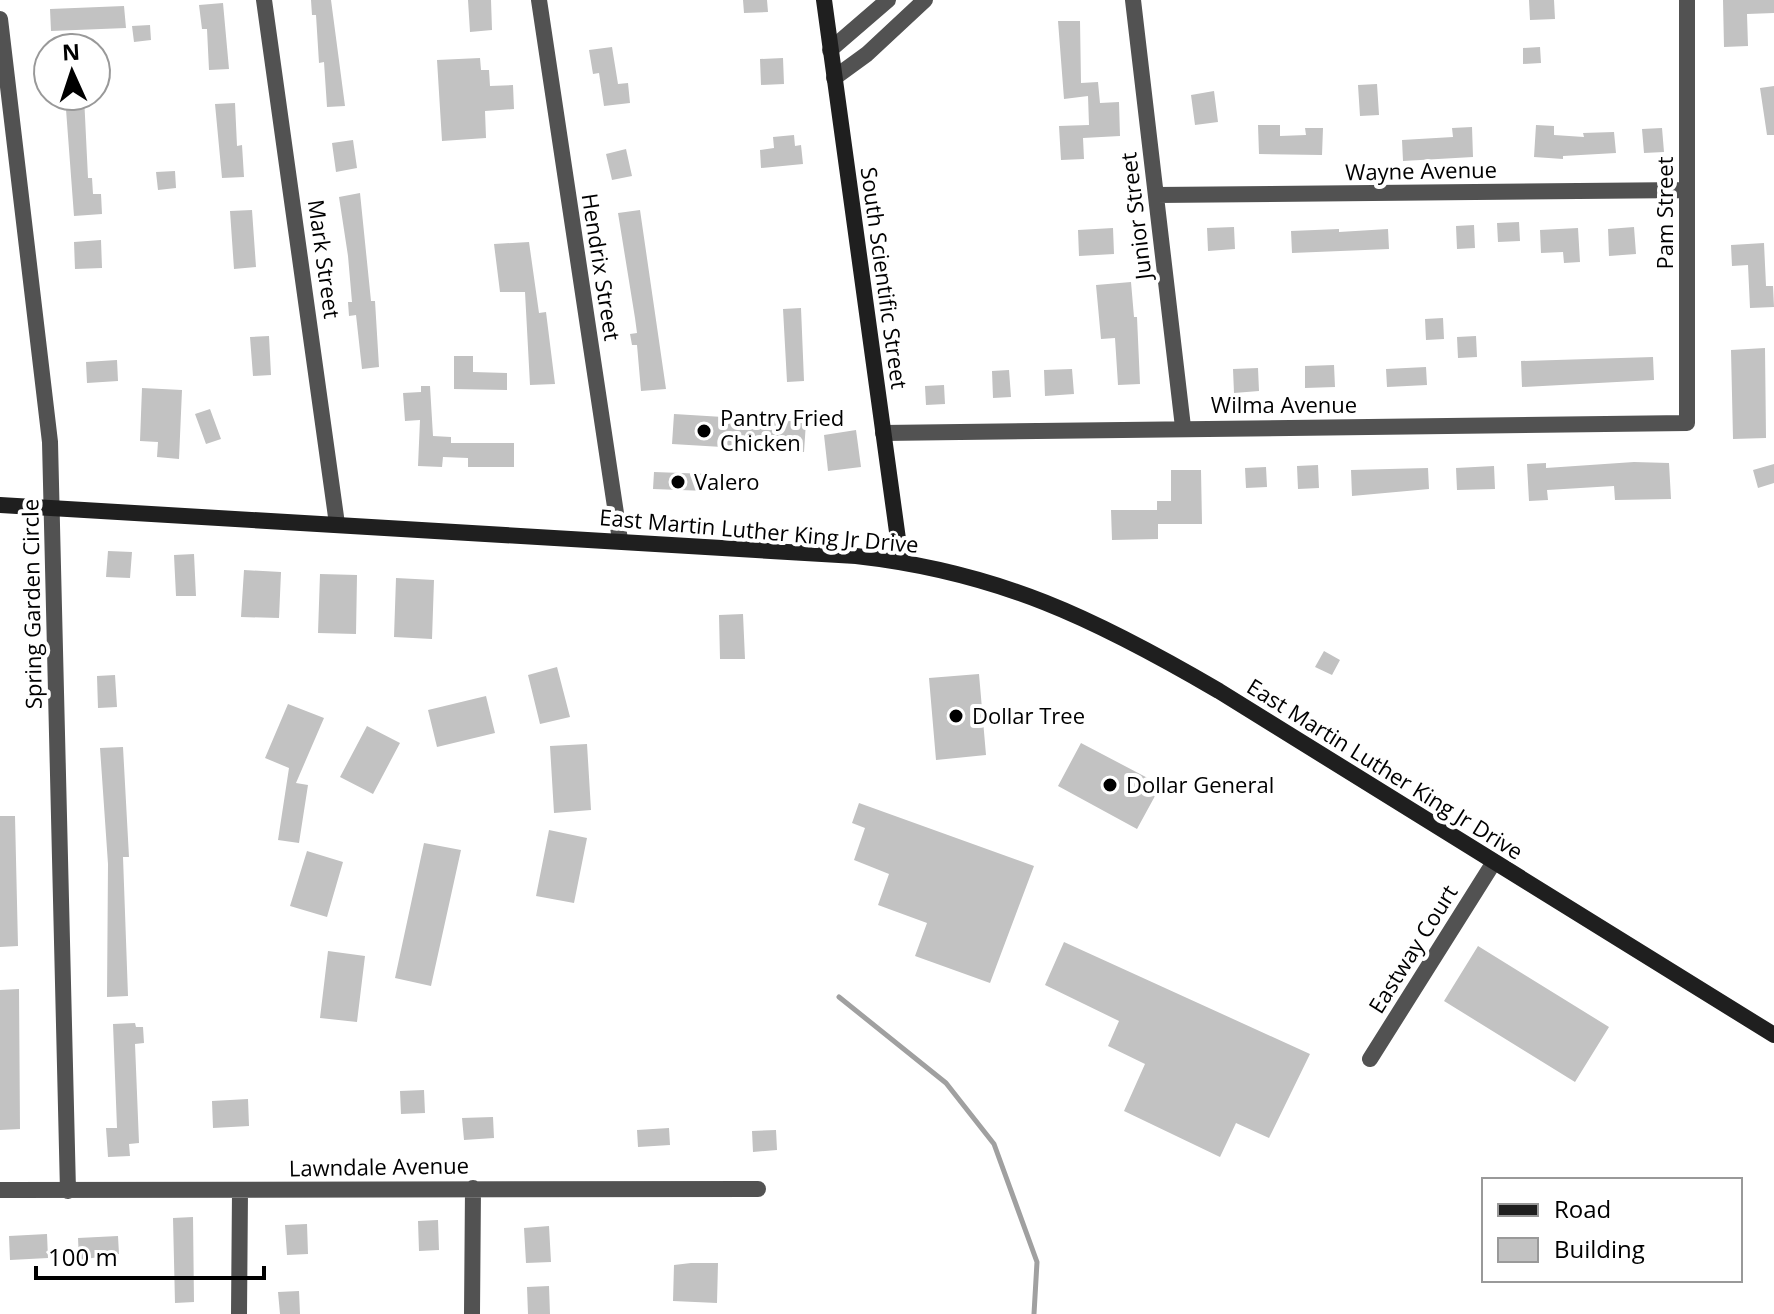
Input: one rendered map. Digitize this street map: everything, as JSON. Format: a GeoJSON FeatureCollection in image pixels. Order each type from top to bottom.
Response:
{"type":"FeatureCollection","features":[{"type":"Feature","properties":{"kind":"main road","name":"South Scientific Street"},"geometry":{"type":"LineString","coordinates":[[824,0],[901,561]]}},
{"type":"Feature","properties":{"kind":"main road","name":"East Martin Luther King Jr Drive"},"geometry":{"type":"LineString","coordinates":[[0,505],[620,540],[901,561],[1040,598],[1142,646],[1774,1035]]}},
{"type":"Feature","properties":{"kind":"street","name":"Mark Street"},"geometry":{"type":"LineString","coordinates":[[264,0],[337,524]]}},
{"type":"Feature","properties":{"kind":"street","name":"Hendrix Street"},"geometry":{"type":"LineString","coordinates":[[539,0],[620,540]]}},
{"type":"Feature","properties":{"kind":"street"},"geometry":{"type":"LineString","coordinates":[[830,50],[888,0]]}},
{"type":"Feature","properties":{"kind":"street"},"geometry":{"type":"LineString","coordinates":[[834,78],[867,54],[925,0]]}},
{"type":"Feature","properties":{"kind":"street","name":"Junior Street"},"geometry":{"type":"LineString","coordinates":[[1133,0],[1183,427]]}},
{"type":"Feature","properties":{"kind":"street","name":"Pam Street"},"geometry":{"type":"LineString","coordinates":[[1685,423],[1687,0]]}},
{"type":"Feature","properties":{"kind":"street","name":"Spring Garden Circle"},"geometry":{"type":"LineString","coordinates":[[0,19],[50,442],[68,1191]]}},
{"type":"Feature","properties":{"kind":"street","name":"Wayne Avenue"},"geometry":{"type":"LineString","coordinates":[[1156,195],[1687,190]]}},
{"type":"Feature","properties":{"kind":"street","name":"Wilma Avenue"},"geometry":{"type":"LineString","coordinates":[[883,433],[1685,423]]}},
{"type":"Feature","properties":{"kind":"street","name":"Eastway Court"},"geometry":{"type":"LineString","coordinates":[[1370,1059],[1494,862]]}},
{"type":"Feature","properties":{"kind":"street"},"geometry":{"type":"LineString","coordinates":[[472,1314],[473,1188]]}},
{"type":"Feature","properties":{"kind":"street","name":"Lawndale Avenue"},"geometry":{"type":"LineString","coordinates":[[0,1190],[758,1189]]}},
{"type":"Feature","properties":{"kind":"street"},"geometry":{"type":"LineString","coordinates":[[239,1314],[240,1191]]}},
{"type":"Feature","properties":{"kind":"building"},"geometry":{"type":"Polygon","coordinates":[[[311,0],[331,0],[345,106],[327,107],[324,62],[319,63],[316,15],[312,15],[311,0]]]}},
{"type":"Feature","properties":{"kind":"building"},"geometry":{"type":"Polygon","coordinates":[[[468,0],[491,0],[492,30],[470,32],[468,0]]]}},
{"type":"Feature","properties":{"kind":"building"},"geometry":{"type":"Polygon","coordinates":[[[743,0],[767,0],[768,12],[744,13],[743,0]]]}},
{"type":"Feature","properties":{"kind":"building"},"geometry":{"type":"Polygon","coordinates":[[[1529,0],[1554,0],[1555,19],[1530,20],[1529,0]]]}},
{"type":"Feature","properties":{"kind":"building"},"geometry":{"type":"Polygon","coordinates":[[[1723,0],[1774,0],[1774,13],[1747,14],[1748,46],[1724,47],[1723,0]]]}},
{"type":"Feature","properties":{"kind":"building"},"geometry":{"type":"Polygon","coordinates":[[[223,3],[229,69],[209,70],[207,29],[202,29],[199,5],[223,3]]]}},
{"type":"Feature","properties":{"kind":"building"},"geometry":{"type":"Polygon","coordinates":[[[124,6],[126,28],[51,31],[50,9],[124,6]]]}},
{"type":"Feature","properties":{"kind":"building"},"geometry":{"type":"Polygon","coordinates":[[[1058,21],[1080,21],[1081,83],[1098,82],[1100,103],[1119,102],[1120,136],[1083,138],[1084,159],[1061,160],[1059,126],[1089,125],[1088,96],[1064,99],[1058,21]]]}},
{"type":"Feature","properties":{"kind":"building"},"geometry":{"type":"Polygon","coordinates":[[[150,25],[151,40],[134,42],[132,26],[150,25]]]}},
{"type":"Feature","properties":{"kind":"building"},"geometry":{"type":"Polygon","coordinates":[[[612,47],[618,84],[628,83],[630,103],[604,106],[599,73],[593,74],[589,50],[612,47]]]}},
{"type":"Feature","properties":{"kind":"building"},"geometry":{"type":"Polygon","coordinates":[[[1540,47],[1541,63],[1523,64],[1523,48],[1540,47]]]}},
{"type":"Feature","properties":{"kind":"building"},"geometry":{"type":"Polygon","coordinates":[[[480,58],[481,70],[489,70],[490,86],[513,85],[514,109],[485,111],[486,138],[442,141],[437,60],[480,58]]]}},
{"type":"Feature","properties":{"kind":"building"},"geometry":{"type":"Polygon","coordinates":[[[783,58],[784,84],[761,85],[760,59],[783,58]]]}},
{"type":"Feature","properties":{"kind":"building"},"geometry":{"type":"Polygon","coordinates":[[[1377,84],[1379,115],[1360,116],[1358,85],[1377,84]]]}},
{"type":"Feature","properties":{"kind":"building"},"geometry":{"type":"Polygon","coordinates":[[[1774,86],[1774,135],[1767,135],[1760,88],[1774,86]]]}},
{"type":"Feature","properties":{"kind":"building"},"geometry":{"type":"Polygon","coordinates":[[[1214,91],[1218,122],[1195,125],[1191,95],[1214,91]]]}},
{"type":"Feature","properties":{"kind":"building"},"geometry":{"type":"Polygon","coordinates":[[[235,103],[237,146],[242,145],[244,177],[222,178],[215,104],[235,103]]]}},
{"type":"Feature","properties":{"kind":"building"},"geometry":{"type":"Polygon","coordinates":[[[66,112],[85,112],[88,178],[92,178],[93,194],[101,194],[102,214],[74,216],[66,112]]]}},
{"type":"Feature","properties":{"kind":"building"},"geometry":{"type":"Polygon","coordinates":[[[1258,125],[1280,125],[1280,136],[1306,135],[1305,128],[1323,128],[1322,155],[1259,154],[1258,125]]]}},
{"type":"Feature","properties":{"kind":"building"},"geometry":{"type":"Polygon","coordinates":[[[1536,125],[1554,126],[1554,135],[1584,137],[1583,133],[1614,132],[1616,153],[1563,156],[1563,159],[1534,157],[1536,125]]]}},
{"type":"Feature","properties":{"kind":"building"},"geometry":{"type":"Polygon","coordinates":[[[1472,127],[1473,157],[1403,161],[1402,140],[1453,137],[1452,128],[1472,127]]]}},
{"type":"Feature","properties":{"kind":"building"},"geometry":{"type":"Polygon","coordinates":[[[1662,128],[1664,152],[1644,153],[1642,129],[1662,128]]]}},
{"type":"Feature","properties":{"kind":"building"},"geometry":{"type":"Polygon","coordinates":[[[794,135],[795,146],[801,145],[803,164],[761,168],[760,150],[774,148],[773,137],[794,135]]]}},
{"type":"Feature","properties":{"kind":"building"},"geometry":{"type":"Polygon","coordinates":[[[353,140],[357,168],[336,172],[332,143],[353,140]]]}},
{"type":"Feature","properties":{"kind":"building"},"geometry":{"type":"Polygon","coordinates":[[[626,149],[632,176],[612,180],[606,154],[626,149]]]}},
{"type":"Feature","properties":{"kind":"building"},"geometry":{"type":"Polygon","coordinates":[[[175,171],[176,188],[158,190],[156,172],[175,171]]]}},
{"type":"Feature","properties":{"kind":"building"},"geometry":{"type":"Polygon","coordinates":[[[360,193],[371,301],[375,301],[379,367],[362,369],[356,315],[349,316],[348,302],[352,302],[339,197],[360,193]]]}},
{"type":"Feature","properties":{"kind":"building"},"geometry":{"type":"Polygon","coordinates":[[[252,210],[256,267],[234,269],[230,211],[252,210]]]}},
{"type":"Feature","properties":{"kind":"building"},"geometry":{"type":"Polygon","coordinates":[[[640,210],[666,389],[641,391],[637,345],[632,345],[630,334],[637,333],[618,213],[640,210]]]}},
{"type":"Feature","properties":{"kind":"building"},"geometry":{"type":"Polygon","coordinates":[[[1519,222],[1520,241],[1498,242],[1497,223],[1519,222]]]}},
{"type":"Feature","properties":{"kind":"building"},"geometry":{"type":"Polygon","coordinates":[[[1474,225],[1475,248],[1457,249],[1456,226],[1474,225]]]}},
{"type":"Feature","properties":{"kind":"building"},"geometry":{"type":"Polygon","coordinates":[[[1234,227],[1235,249],[1208,251],[1207,228],[1234,227]]]}},
{"type":"Feature","properties":{"kind":"building"},"geometry":{"type":"Polygon","coordinates":[[[1634,227],[1636,254],[1609,256],[1608,229],[1634,227]]]}},
{"type":"Feature","properties":{"kind":"building"},"geometry":{"type":"Polygon","coordinates":[[[1113,228],[1114,254],[1079,256],[1078,230],[1113,228]]]}},
{"type":"Feature","properties":{"kind":"building"},"geometry":{"type":"Polygon","coordinates":[[[1578,228],[1580,262],[1564,263],[1563,252],[1541,253],[1540,230],[1578,228]]]}},
{"type":"Feature","properties":{"kind":"building"},"geometry":{"type":"Polygon","coordinates":[[[1339,229],[1339,232],[1388,229],[1389,249],[1292,253],[1291,231],[1339,229]]]}},
{"type":"Feature","properties":{"kind":"building"},"geometry":{"type":"Polygon","coordinates":[[[101,240],[102,268],[75,269],[74,242],[101,240]]]}},
{"type":"Feature","properties":{"kind":"building"},"geometry":{"type":"Polygon","coordinates":[[[529,242],[539,313],[546,312],[555,384],[530,385],[525,292],[500,292],[494,244],[529,242]]]}},
{"type":"Feature","properties":{"kind":"building"},"geometry":{"type":"Polygon","coordinates":[[[1764,243],[1766,286],[1773,286],[1774,307],[1750,308],[1748,265],[1732,266],[1731,245],[1764,243]]]}},
{"type":"Feature","properties":{"kind":"building"},"geometry":{"type":"Polygon","coordinates":[[[1131,282],[1134,317],[1137,317],[1140,384],[1118,385],[1115,338],[1101,339],[1096,285],[1131,282]]]}},
{"type":"Feature","properties":{"kind":"building"},"geometry":{"type":"Polygon","coordinates":[[[801,308],[804,381],[787,382],[783,309],[801,308]]]}},
{"type":"Feature","properties":{"kind":"building"},"geometry":{"type":"Polygon","coordinates":[[[1443,318],[1444,339],[1426,340],[1425,319],[1443,318]]]}},
{"type":"Feature","properties":{"kind":"building"},"geometry":{"type":"Polygon","coordinates":[[[269,336],[271,375],[253,376],[250,337],[269,336]]]}},
{"type":"Feature","properties":{"kind":"building"},"geometry":{"type":"Polygon","coordinates":[[[1476,336],[1477,357],[1458,358],[1457,337],[1476,336]]]}},
{"type":"Feature","properties":{"kind":"building"},"geometry":{"type":"Polygon","coordinates":[[[1765,348],[1766,438],[1733,439],[1731,350],[1765,348]]]}},
{"type":"Feature","properties":{"kind":"building"},"geometry":{"type":"Polygon","coordinates":[[[454,356],[473,356],[473,372],[507,373],[507,390],[454,389],[454,356]]]}},
{"type":"Feature","properties":{"kind":"building"},"geometry":{"type":"Polygon","coordinates":[[[1653,357],[1654,380],[1522,387],[1521,361],[1653,357]]]}},
{"type":"Feature","properties":{"kind":"building"},"geometry":{"type":"Polygon","coordinates":[[[117,360],[118,381],[87,383],[86,362],[117,360]]]}},
{"type":"Feature","properties":{"kind":"building"},"geometry":{"type":"Polygon","coordinates":[[[1334,365],[1335,387],[1305,388],[1305,366],[1334,365]]]}},
{"type":"Feature","properties":{"kind":"building"},"geometry":{"type":"Polygon","coordinates":[[[1426,367],[1427,385],[1387,387],[1386,369],[1426,367]]]}},
{"type":"Feature","properties":{"kind":"building"},"geometry":{"type":"Polygon","coordinates":[[[1258,368],[1259,391],[1234,393],[1233,369],[1258,368]]]}},
{"type":"Feature","properties":{"kind":"building"},"geometry":{"type":"Polygon","coordinates":[[[1072,369],[1074,394],[1045,396],[1044,370],[1072,369]]]}},
{"type":"Feature","properties":{"kind":"building"},"geometry":{"type":"Polygon","coordinates":[[[1009,370],[1011,397],[993,398],[992,371],[1009,370]]]}},
{"type":"Feature","properties":{"kind":"building"},"geometry":{"type":"Polygon","coordinates":[[[944,385],[945,404],[926,405],[925,386],[944,385]]]}},
{"type":"Feature","properties":{"kind":"building"},"geometry":{"type":"Polygon","coordinates":[[[421,386],[430,386],[433,436],[451,437],[451,443],[514,443],[514,467],[468,467],[468,458],[443,457],[442,467],[418,466],[420,420],[405,421],[403,393],[421,392],[421,386]]]}},
{"type":"Feature","properties":{"kind":"building"},"geometry":{"type":"Polygon","coordinates":[[[142,388],[182,390],[179,459],[157,457],[158,442],[140,441],[142,388]]]}},
{"type":"Feature","properties":{"kind":"building"},"geometry":{"type":"Polygon","coordinates":[[[210,409],[221,439],[206,444],[195,414],[210,409]]]}},
{"type":"Feature","properties":{"kind":"building"},"geometry":{"type":"Polygon","coordinates":[[[674,414],[806,422],[804,452],[672,444],[674,414]]]}},
{"type":"Feature","properties":{"kind":"building"},"geometry":{"type":"Polygon","coordinates":[[[856,430],[861,467],[828,471],[824,435],[856,430]]]}},
{"type":"Feature","properties":{"kind":"building"},"geometry":{"type":"Polygon","coordinates":[[[1634,462],[1669,463],[1671,499],[1615,500],[1614,486],[1547,490],[1548,500],[1529,501],[1527,464],[1546,463],[1546,468],[1634,462]]]}},
{"type":"Feature","properties":{"kind":"building"},"geometry":{"type":"Polygon","coordinates":[[[1774,464],[1774,483],[1758,488],[1753,470],[1774,464]]]}},
{"type":"Feature","properties":{"kind":"building"},"geometry":{"type":"Polygon","coordinates":[[[1318,465],[1319,488],[1298,489],[1297,466],[1318,465]]]}},
{"type":"Feature","properties":{"kind":"building"},"geometry":{"type":"Polygon","coordinates":[[[1494,466],[1495,489],[1457,490],[1456,468],[1494,466]]]}},
{"type":"Feature","properties":{"kind":"building"},"geometry":{"type":"Polygon","coordinates":[[[1266,467],[1267,487],[1246,488],[1245,468],[1266,467]]]}},
{"type":"Feature","properties":{"kind":"building"},"geometry":{"type":"Polygon","coordinates":[[[1428,468],[1429,489],[1352,496],[1351,470],[1428,468]]]}},
{"type":"Feature","properties":{"kind":"building"},"geometry":{"type":"Polygon","coordinates":[[[1171,470],[1201,470],[1202,524],[1158,524],[1158,539],[1112,540],[1111,510],[1157,510],[1157,501],[1171,501],[1171,470]]]}},
{"type":"Feature","properties":{"kind":"building"},"geometry":{"type":"Polygon","coordinates":[[[654,472],[708,474],[707,491],[653,489],[654,472]]]}},
{"type":"Feature","properties":{"kind":"building"},"geometry":{"type":"Polygon","coordinates":[[[108,551],[132,552],[130,578],[106,577],[108,551]]]}},
{"type":"Feature","properties":{"kind":"building"},"geometry":{"type":"Polygon","coordinates":[[[194,554],[196,596],[176,596],[174,555],[194,554]]]}},
{"type":"Feature","properties":{"kind":"building"},"geometry":{"type":"Polygon","coordinates":[[[244,570],[281,572],[279,618],[241,617],[244,570]]]}},
{"type":"Feature","properties":{"kind":"building"},"geometry":{"type":"Polygon","coordinates":[[[320,574],[357,575],[356,634],[318,633],[320,574]]]}},
{"type":"Feature","properties":{"kind":"building"},"geometry":{"type":"Polygon","coordinates":[[[396,578],[434,580],[432,639],[394,637],[396,578]]]}},
{"type":"Feature","properties":{"kind":"building"},"geometry":{"type":"Polygon","coordinates":[[[743,614],[745,659],[720,659],[719,615],[743,614]]]}},
{"type":"Feature","properties":{"kind":"building"},"geometry":{"type":"Polygon","coordinates":[[[1324,651],[1340,660],[1332,675],[1315,667],[1324,651]]]}},
{"type":"Feature","properties":{"kind":"building"},"geometry":{"type":"Polygon","coordinates":[[[557,667],[570,717],[540,724],[528,675],[557,667]]]}},
{"type":"Feature","properties":{"kind":"building"},"geometry":{"type":"Polygon","coordinates":[[[979,674],[986,755],[936,760],[929,678],[979,674]]]}},
{"type":"Feature","properties":{"kind":"building"},"geometry":{"type":"Polygon","coordinates":[[[115,675],[117,707],[98,708],[97,676],[115,675]]]}},
{"type":"Feature","properties":{"kind":"building"},"geometry":{"type":"Polygon","coordinates":[[[486,696],[495,733],[437,747],[428,710],[486,696]]]}},
{"type":"Feature","properties":{"kind":"building"},"geometry":{"type":"Polygon","coordinates":[[[288,704],[324,718],[296,783],[308,785],[299,843],[278,840],[289,768],[265,758],[288,704]]]}},
{"type":"Feature","properties":{"kind":"building"},"geometry":{"type":"Polygon","coordinates":[[[367,726],[400,743],[373,794],[340,777],[367,726]]]}},
{"type":"Feature","properties":{"kind":"building"},"geometry":{"type":"Polygon","coordinates":[[[1081,743],[1161,785],[1137,829],[1058,786],[1081,743]]]}},
{"type":"Feature","properties":{"kind":"building"},"geometry":{"type":"Polygon","coordinates":[[[587,744],[591,810],[554,813],[550,746],[587,744]]]}},
{"type":"Feature","properties":{"kind":"building"},"geometry":{"type":"Polygon","coordinates":[[[123,747],[129,857],[123,857],[128,996],[107,997],[108,864],[100,748],[123,747]]]}},
{"type":"Feature","properties":{"kind":"building"},"geometry":{"type":"Polygon","coordinates":[[[859,803],[1034,866],[990,983],[915,956],[927,923],[878,905],[889,874],[854,860],[865,828],[852,823],[859,803]]]}},
{"type":"Feature","properties":{"kind":"building"},"geometry":{"type":"Polygon","coordinates":[[[0,816],[15,816],[18,946],[0,947],[0,816]]]}},
{"type":"Feature","properties":{"kind":"building"},"geometry":{"type":"Polygon","coordinates":[[[549,830],[587,838],[574,903],[536,896],[549,830]]]}},
{"type":"Feature","properties":{"kind":"building"},"geometry":{"type":"Polygon","coordinates":[[[424,843],[461,850],[431,986],[395,978],[424,843]]]}},
{"type":"Feature","properties":{"kind":"building"},"geometry":{"type":"Polygon","coordinates":[[[307,851],[343,862],[327,917],[290,906],[307,851]]]}},
{"type":"Feature","properties":{"kind":"building"},"geometry":{"type":"Polygon","coordinates":[[[1064,942],[1310,1054],[1269,1138],[1236,1123],[1220,1157],[1124,1111],[1145,1064],[1108,1046],[1119,1021],[1045,985],[1064,942]]]}},
{"type":"Feature","properties":{"kind":"building"},"geometry":{"type":"Polygon","coordinates":[[[1478,946],[1609,1027],[1575,1082],[1444,1001],[1478,946]]]}},
{"type":"Feature","properties":{"kind":"building"},"geometry":{"type":"Polygon","coordinates":[[[328,951],[365,956],[357,1022],[320,1018],[328,951]]]}},
{"type":"Feature","properties":{"kind":"building"},"geometry":{"type":"Polygon","coordinates":[[[19,989],[20,1129],[0,1130],[0,990],[19,989]]]}},
{"type":"Feature","properties":{"kind":"building"},"geometry":{"type":"Polygon","coordinates":[[[135,1023],[136,1027],[143,1027],[144,1043],[135,1044],[139,1143],[129,1144],[130,1156],[108,1157],[106,1128],[117,1128],[113,1024],[135,1023]]]}},
{"type":"Feature","properties":{"kind":"building"},"geometry":{"type":"Polygon","coordinates":[[[424,1090],[425,1113],[401,1114],[400,1091],[424,1090]]]}},
{"type":"Feature","properties":{"kind":"building"},"geometry":{"type":"Polygon","coordinates":[[[248,1099],[249,1126],[213,1128],[212,1101],[248,1099]]]}},
{"type":"Feature","properties":{"kind":"building"},"geometry":{"type":"Polygon","coordinates":[[[493,1117],[494,1138],[464,1140],[462,1118],[493,1117]]]}},
{"type":"Feature","properties":{"kind":"building"},"geometry":{"type":"Polygon","coordinates":[[[669,1128],[670,1145],[638,1147],[637,1130],[669,1128]]]}},
{"type":"Feature","properties":{"kind":"building"},"geometry":{"type":"Polygon","coordinates":[[[776,1130],[777,1150],[753,1152],[752,1131],[776,1130]]]}},
{"type":"Feature","properties":{"kind":"building"},"geometry":{"type":"Polygon","coordinates":[[[193,1217],[194,1302],[175,1303],[173,1218],[193,1217]]]}},
{"type":"Feature","properties":{"kind":"building"},"geometry":{"type":"Polygon","coordinates":[[[438,1220],[439,1250],[419,1251],[418,1221],[438,1220]]]}},
{"type":"Feature","properties":{"kind":"building"},"geometry":{"type":"Polygon","coordinates":[[[307,1224],[308,1254],[287,1255],[285,1225],[307,1224]]]}},
{"type":"Feature","properties":{"kind":"building"},"geometry":{"type":"Polygon","coordinates":[[[549,1226],[551,1262],[526,1263],[524,1228],[549,1226]]]}},
{"type":"Feature","properties":{"kind":"building"},"geometry":{"type":"Polygon","coordinates":[[[47,1234],[48,1258],[10,1260],[9,1236],[47,1234]]]}},
{"type":"Feature","properties":{"kind":"building"},"geometry":{"type":"Polygon","coordinates":[[[118,1236],[119,1254],[79,1260],[78,1238],[118,1236]]]}},
{"type":"Feature","properties":{"kind":"building"},"geometry":{"type":"Polygon","coordinates":[[[718,1263],[717,1303],[673,1301],[674,1265],[718,1263]]]}},
{"type":"Feature","properties":{"kind":"building"},"geometry":{"type":"Polygon","coordinates":[[[549,1286],[550,1314],[528,1314],[527,1287],[549,1286]]]}},
{"type":"Feature","properties":{"kind":"building"},"geometry":{"type":"Polygon","coordinates":[[[299,1291],[300,1314],[280,1314],[278,1292],[299,1291]]]}},
{"type":"Feature","properties":{"kind":"waterway"},"geometry":{"type":"LineString","coordinates":[[839,997],[946,1083],[994,1144],[1037,1262],[1034,1314]]}},
{"type":"Feature","properties":{"kind":"place","name":"Pantry Fried Chicken"},"geometry":{"type":"Point","coordinates":[704,431]}},
{"type":"Feature","properties":{"kind":"place","name":"Valero"},"geometry":{"type":"Point","coordinates":[678,482]}},
{"type":"Feature","properties":{"kind":"place","name":"Dollar Tree"},"geometry":{"type":"Point","coordinates":[956,716]}},
{"type":"Feature","properties":{"kind":"place","name":"Dollar General"},"geometry":{"type":"Point","coordinates":[1110,785]}}]}
